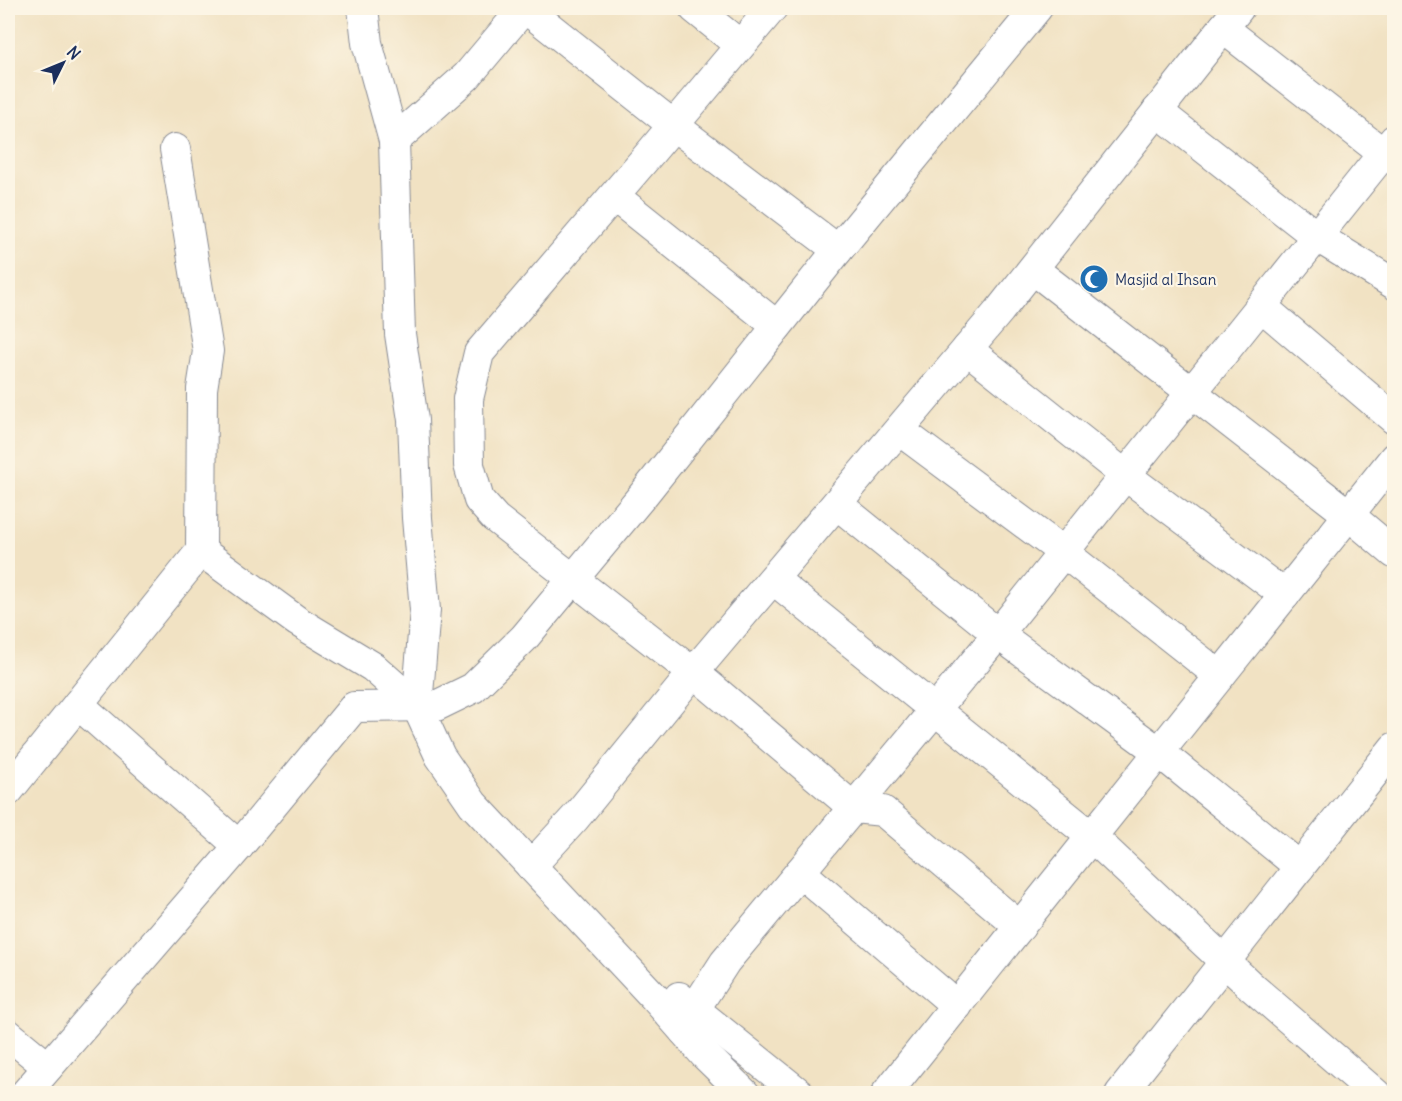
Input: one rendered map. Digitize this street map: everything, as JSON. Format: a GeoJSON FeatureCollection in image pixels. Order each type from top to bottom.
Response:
{"type":"FeatureCollection","features":[{"type":"Feature","properties":{"kind":"street"},"geometry":{"type":"LineString","coordinates":[[363,8],[367,43],[394,141],[400,334],[413,420],[417,518],[425,610],[417,706]]}},
{"type":"Feature","properties":{"kind":"street"},"geometry":{"type":"LineString","coordinates":[[394,141],[467,76],[524,8],[838,250]]}},
{"type":"Feature","properties":{"kind":"street"},"geometry":{"type":"LineString","coordinates":[[694,8],[740,45]]}},
{"type":"Feature","properties":{"kind":"street"},"geometry":{"type":"LineString","coordinates":[[772,8],[479,353],[468,399],[469,465],[479,500],[495,518],[693,673],[854,808],[884,812],[1020,927]]}},
{"type":"Feature","properties":{"kind":"street"},"geometry":{"type":"LineString","coordinates":[[25,1094],[239,846],[354,707],[436,706],[473,688],[524,638],[644,495],[838,250],[1037,8]]}},
{"type":"Feature","properties":{"kind":"street"},"geometry":{"type":"LineString","coordinates":[[531,866],[575,818],[693,673],[968,348],[1231,18],[1389,147],[998,634],[725,962],[689,1021]]}},
{"type":"Feature","properties":{"kind":"street"},"geometry":{"type":"LineString","coordinates":[[1158,111],[1316,236],[1395,284]]}},
{"type":"Feature","properties":{"kind":"street"},"geometry":{"type":"LineString","coordinates":[[8,791],[201,552],[202,389],[208,351],[175,148]]}},
{"type":"Feature","properties":{"kind":"street"},"geometry":{"type":"LineString","coordinates":[[614,196],[777,326]]}},
{"type":"Feature","properties":{"kind":"street"},"geometry":{"type":"LineString","coordinates":[[1032,269],[1395,553]]}},
{"type":"Feature","properties":{"kind":"street"},"geometry":{"type":"LineString","coordinates":[[1261,306],[1395,419]]}},
{"type":"Feature","properties":{"kind":"street"},"geometry":{"type":"LineString","coordinates":[[968,348],[1125,475],[1285,595]]}},
{"type":"Feature","properties":{"kind":"street"},"geometry":{"type":"LineString","coordinates":[[899,430],[1064,552],[1220,675]]}},
{"type":"Feature","properties":{"kind":"street"},"geometry":{"type":"LineString","coordinates":[[886,1094],[1395,458]]}},
{"type":"Feature","properties":{"kind":"street"},"geometry":{"type":"LineString","coordinates":[[837,504],[998,634],[1159,752],[1300,867]]}},
{"type":"Feature","properties":{"kind":"street"},"geometry":{"type":"LineString","coordinates":[[201,552],[297,621],[373,667],[417,706],[441,756],[473,804],[570,908],[689,1021],[800,1094]]}},
{"type":"Feature","properties":{"kind":"street"},"geometry":{"type":"LineString","coordinates":[[773,579],[1091,836],[1253,988],[1376,1094]]}},
{"type":"Feature","properties":{"kind":"street"},"geometry":{"type":"LineString","coordinates":[[78,704],[239,846]]}},
{"type":"Feature","properties":{"kind":"street"},"geometry":{"type":"LineString","coordinates":[[1120,1094],[1395,748]]}},
{"type":"Feature","properties":{"kind":"street"},"geometry":{"type":"LineString","coordinates":[[800,872],[957,1006]]}},
{"type":"Feature","properties":{"kind":"street"},"geometry":{"type":"LineString","coordinates":[[689,1021],[705,1055],[745,1094]]}},
{"type":"Feature","properties":{"kind":"street"},"geometry":{"type":"LineString","coordinates":[[8,1034],[48,1067]]}},
{"type":"Feature","properties":{"kind":"place","name":"Masjid al Ihsan"},"geometry":{"type":"Point","coordinates":[1094,279]}}]}
